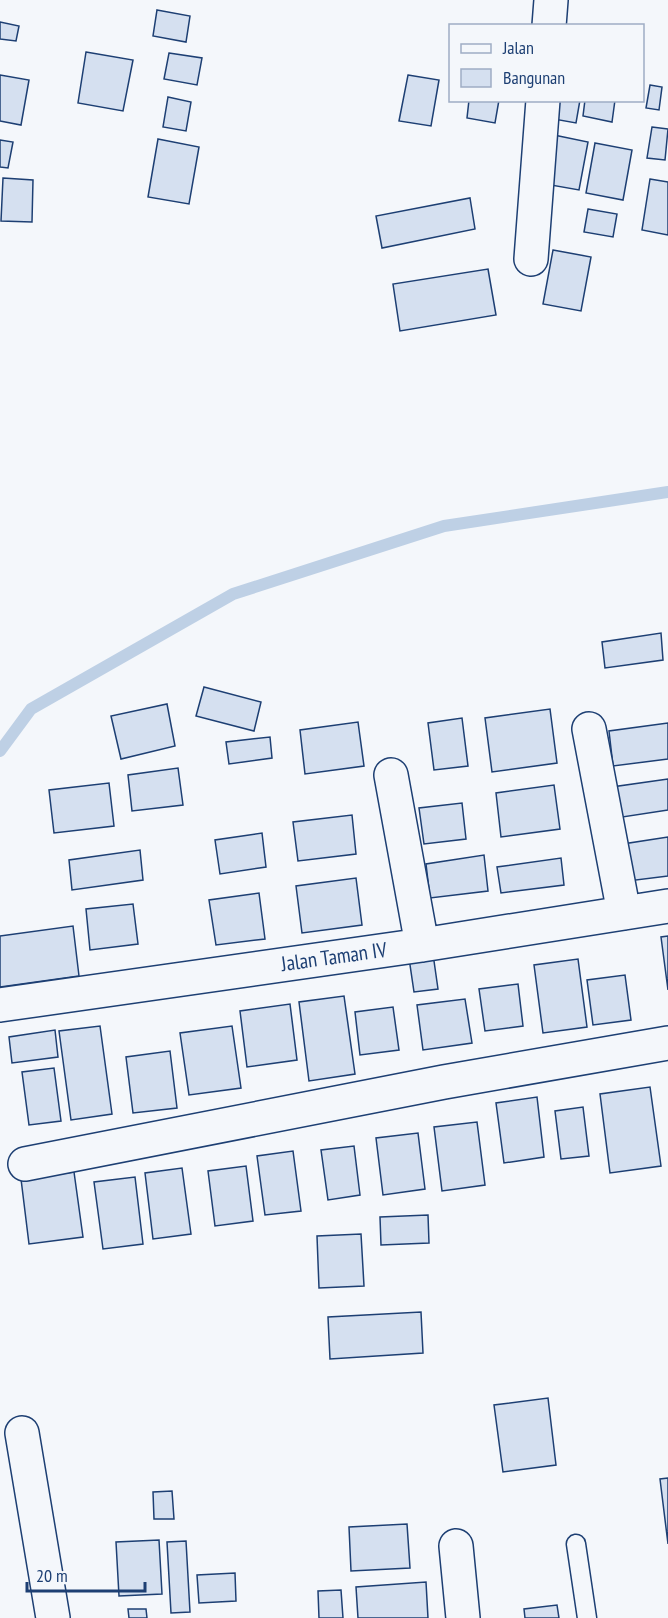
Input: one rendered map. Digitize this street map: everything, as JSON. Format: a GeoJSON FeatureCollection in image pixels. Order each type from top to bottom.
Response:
{"type":"FeatureCollection","features":[{"type":"Feature","properties":{"kind":"street"},"geometry":{"type":"LineString","coordinates":[[549,24],[551,0]]}},
{"type":"Feature","properties":{"kind":"street"},"geometry":{"type":"LineString","coordinates":[[531,260],[543,102]]}},
{"type":"Feature","properties":{"kind":"street"},"geometry":{"type":"LineString","coordinates":[[589,729],[624,913]]}},
{"type":"Feature","properties":{"kind":"street"},"geometry":{"type":"LineString","coordinates":[[391,775],[422,945]]}},
{"type":"Feature","properties":{"kind":"street","name":"Jalan Taman IV"},"geometry":{"type":"LineString","coordinates":[[0,1005],[21,1004],[422,945],[668,906]]}},
{"type":"Feature","properties":{"kind":"street"},"geometry":{"type":"LineString","coordinates":[[25,1164],[444,1082],[668,1043]]}},
{"type":"Feature","properties":{"kind":"street"},"geometry":{"type":"LineString","coordinates":[[22,1433],[53,1618]]}},
{"type":"Feature","properties":{"kind":"street"},"geometry":{"type":"LineString","coordinates":[[456,1546],[464,1618]]}},
{"type":"Feature","properties":{"kind":"lane"},"geometry":{"type":"LineString","coordinates":[[576,1544],[586,1618]]}},
{"type":"Feature","properties":{"kind":"building"},"geometry":{"type":"Polygon","coordinates":[[[157,10],[190,16],[186,42],[153,36],[157,10]]]}},
{"type":"Feature","properties":{"kind":"building"},"geometry":{"type":"Polygon","coordinates":[[[0,22],[19,26],[16,41],[0,39],[0,22]]]}},
{"type":"Feature","properties":{"kind":"building"},"geometry":{"type":"Polygon","coordinates":[[[86,52],[133,60],[123,111],[78,103],[86,52]]]}},
{"type":"Feature","properties":{"kind":"building"},"geometry":{"type":"Polygon","coordinates":[[[169,53],[202,58],[197,85],[164,79],[169,53]]]}},
{"type":"Feature","properties":{"kind":"building"},"geometry":{"type":"Polygon","coordinates":[[[0,75],[29,80],[21,125],[0,121],[0,75]]]}},
{"type":"Feature","properties":{"kind":"building"},"geometry":{"type":"Polygon","coordinates":[[[408,75],[439,80],[431,126],[399,121],[408,75]]]}},
{"type":"Feature","properties":{"kind":"building"},"geometry":{"type":"Polygon","coordinates":[[[650,85],[662,87],[659,110],[646,108],[650,85]]]}},
{"type":"Feature","properties":{"kind":"building"},"geometry":{"type":"Polygon","coordinates":[[[168,97],[191,102],[186,131],[163,127],[168,97]]]}},
{"type":"Feature","properties":{"kind":"building"},"geometry":{"type":"Polygon","coordinates":[[[469,102],[499,102],[495,123],[467,118],[469,102]]]}},
{"type":"Feature","properties":{"kind":"building"},"geometry":{"type":"Polygon","coordinates":[[[551,102],[580,102],[576,123],[548,118],[551,102]]]}},
{"type":"Feature","properties":{"kind":"building"},"geometry":{"type":"Polygon","coordinates":[[[585,102],[615,102],[612,122],[583,116],[585,102]]]}},
{"type":"Feature","properties":{"kind":"building"},"geometry":{"type":"Polygon","coordinates":[[[652,127],[668,129],[665,160],[647,158],[652,127]]]}},
{"type":"Feature","properties":{"kind":"building"},"geometry":{"type":"Polygon","coordinates":[[[554,135],[588,142],[579,190],[545,184],[554,135]]]}},
{"type":"Feature","properties":{"kind":"building"},"geometry":{"type":"Polygon","coordinates":[[[158,139],[199,147],[189,204],[148,197],[158,139]]]}},
{"type":"Feature","properties":{"kind":"building"},"geometry":{"type":"Polygon","coordinates":[[[0,140],[13,142],[8,168],[0,167],[0,140]]]}},
{"type":"Feature","properties":{"kind":"building"},"geometry":{"type":"Polygon","coordinates":[[[595,143],[632,150],[623,200],[586,193],[595,143]]]}},
{"type":"Feature","properties":{"kind":"building"},"geometry":{"type":"Polygon","coordinates":[[[3,178],[33,180],[32,222],[1,221],[3,178]]]}},
{"type":"Feature","properties":{"kind":"building"},"geometry":{"type":"Polygon","coordinates":[[[650,179],[668,182],[668,235],[642,230],[650,179]]]}},
{"type":"Feature","properties":{"kind":"building"},"geometry":{"type":"Polygon","coordinates":[[[470,198],[475,229],[382,248],[376,216],[470,198]]]}},
{"type":"Feature","properties":{"kind":"building"},"geometry":{"type":"Polygon","coordinates":[[[588,209],[617,214],[613,237],[584,232],[588,209]]]}},
{"type":"Feature","properties":{"kind":"building"},"geometry":{"type":"Polygon","coordinates":[[[553,250],[591,257],[581,311],[543,304],[553,250]]]}},
{"type":"Feature","properties":{"kind":"building"},"geometry":{"type":"Polygon","coordinates":[[[488,269],[496,315],[400,331],[393,284],[488,269]]]}},
{"type":"Feature","properties":{"kind":"building"},"geometry":{"type":"Polygon","coordinates":[[[661,633],[663,660],[605,668],[602,642],[661,633]]]}},
{"type":"Feature","properties":{"kind":"building"},"geometry":{"type":"Polygon","coordinates":[[[204,687],[261,702],[254,731],[196,716],[204,687]]]}},
{"type":"Feature","properties":{"kind":"building"},"geometry":{"type":"Polygon","coordinates":[[[167,704],[175,746],[121,759],[111,716],[167,704]]]}},
{"type":"Feature","properties":{"kind":"building"},"geometry":{"type":"Polygon","coordinates":[[[550,709],[557,763],[492,772],[485,718],[550,709]]]}},
{"type":"Feature","properties":{"kind":"building"},"geometry":{"type":"Polygon","coordinates":[[[462,718],[468,766],[434,770],[428,723],[462,718]]]}},
{"type":"Feature","properties":{"kind":"building"},"geometry":{"type":"Polygon","coordinates":[[[358,722],[364,766],[305,774],[300,730],[358,722]]]}},
{"type":"Feature","properties":{"kind":"building"},"geometry":{"type":"Polygon","coordinates":[[[668,723],[668,759],[613,766],[609,731],[668,723]]]}},
{"type":"Feature","properties":{"kind":"building"},"geometry":{"type":"Polygon","coordinates":[[[270,737],[272,758],[229,764],[226,742],[270,737]]]}},
{"type":"Feature","properties":{"kind":"building"},"geometry":{"type":"Polygon","coordinates":[[[178,768],[183,805],[132,811],[128,775],[178,768]]]}},
{"type":"Feature","properties":{"kind":"building"},"geometry":{"type":"Polygon","coordinates":[[[668,779],[668,810],[616,818],[612,787],[668,779]]]}},
{"type":"Feature","properties":{"kind":"building"},"geometry":{"type":"Polygon","coordinates":[[[109,783],[114,826],[54,833],[49,790],[109,783]]]}},
{"type":"Feature","properties":{"kind":"building"},"geometry":{"type":"Polygon","coordinates":[[[554,785],[560,829],[501,837],[496,793],[554,785]]]}},
{"type":"Feature","properties":{"kind":"building"},"geometry":{"type":"Polygon","coordinates":[[[462,803],[466,839],[424,844],[419,808],[462,803]]]}},
{"type":"Feature","properties":{"kind":"building"},"geometry":{"type":"Polygon","coordinates":[[[352,815],[356,854],[298,861],[293,822],[352,815]]]}},
{"type":"Feature","properties":{"kind":"building"},"geometry":{"type":"Polygon","coordinates":[[[262,833],[266,867],[220,874],[215,840],[262,833]]]}},
{"type":"Feature","properties":{"kind":"building"},"geometry":{"type":"Polygon","coordinates":[[[668,837],[668,876],[628,881],[623,844],[668,837]]]}},
{"type":"Feature","properties":{"kind":"building"},"geometry":{"type":"Polygon","coordinates":[[[140,850],[143,880],[72,890],[69,860],[140,850]]]}},
{"type":"Feature","properties":{"kind":"building"},"geometry":{"type":"Polygon","coordinates":[[[484,855],[488,891],[430,898],[426,864],[484,855]]]}},
{"type":"Feature","properties":{"kind":"building"},"geometry":{"type":"Polygon","coordinates":[[[561,858],[564,885],[501,893],[497,867],[561,858]]]}},
{"type":"Feature","properties":{"kind":"building"},"geometry":{"type":"Polygon","coordinates":[[[356,878],[362,925],[302,933],[296,886],[356,878]]]}},
{"type":"Feature","properties":{"kind":"building"},"geometry":{"type":"Polygon","coordinates":[[[259,893],[265,939],[216,945],[209,900],[259,893]]]}},
{"type":"Feature","properties":{"kind":"building"},"geometry":{"type":"Polygon","coordinates":[[[133,904],[138,944],[90,950],[86,909],[133,904]]]}},
{"type":"Feature","properties":{"kind":"building"},"geometry":{"type":"Polygon","coordinates":[[[73,926],[79,976],[0,987],[0,936],[73,926]]]}},
{"type":"Feature","properties":{"kind":"building"},"geometry":{"type":"Polygon","coordinates":[[[668,936],[668,990],[661,937],[668,936]]]}},
{"type":"Feature","properties":{"kind":"building"},"geometry":{"type":"Polygon","coordinates":[[[433,954],[438,989],[414,992],[409,958],[433,954]]]}},
{"type":"Feature","properties":{"kind":"building"},"geometry":{"type":"Polygon","coordinates":[[[578,959],[587,1027],[543,1033],[534,965],[578,959]]]}},
{"type":"Feature","properties":{"kind":"building"},"geometry":{"type":"Polygon","coordinates":[[[625,975],[631,1020],[593,1025],[587,980],[625,975]]]}},
{"type":"Feature","properties":{"kind":"building"},"geometry":{"type":"Polygon","coordinates":[[[518,984],[523,1026],[485,1031],[479,989],[518,984]]]}},
{"type":"Feature","properties":{"kind":"building"},"geometry":{"type":"Polygon","coordinates":[[[344,996],[355,1074],[309,1081],[299,1002],[344,996]]]}},
{"type":"Feature","properties":{"kind":"building"},"geometry":{"type":"Polygon","coordinates":[[[465,999],[472,1043],[423,1050],[417,1005],[465,999]]]}},
{"type":"Feature","properties":{"kind":"building"},"geometry":{"type":"Polygon","coordinates":[[[290,1004],[297,1060],[247,1067],[240,1011],[290,1004]]]}},
{"type":"Feature","properties":{"kind":"building"},"geometry":{"type":"Polygon","coordinates":[[[393,1007],[399,1050],[360,1055],[355,1012],[393,1007]]]}},
{"type":"Feature","properties":{"kind":"building"},"geometry":{"type":"Polygon","coordinates":[[[100,1026],[112,1114],[71,1120],[59,1031],[100,1026]]]}},
{"type":"Feature","properties":{"kind":"building"},"geometry":{"type":"Polygon","coordinates":[[[232,1026],[241,1088],[189,1095],[180,1033],[232,1026]]]}},
{"type":"Feature","properties":{"kind":"building"},"geometry":{"type":"Polygon","coordinates":[[[55,1030],[58,1057],[12,1063],[9,1037],[55,1030]]]}},
{"type":"Feature","properties":{"kind":"building"},"geometry":{"type":"Polygon","coordinates":[[[170,1051],[177,1108],[133,1113],[126,1057],[170,1051]]]}},
{"type":"Feature","properties":{"kind":"building"},"geometry":{"type":"Polygon","coordinates":[[[54,1068],[61,1121],[29,1125],[22,1072],[54,1068]]]}},
{"type":"Feature","properties":{"kind":"building"},"geometry":{"type":"Polygon","coordinates":[[[650,1087],[661,1166],[610,1173],[600,1094],[650,1087]]]}},
{"type":"Feature","properties":{"kind":"building"},"geometry":{"type":"Polygon","coordinates":[[[537,1097],[544,1157],[504,1163],[496,1103],[537,1097]]]}},
{"type":"Feature","properties":{"kind":"building"},"geometry":{"type":"Polygon","coordinates":[[[583,1107],[589,1156],[561,1159],[555,1111],[583,1107]]]}},
{"type":"Feature","properties":{"kind":"building"},"geometry":{"type":"Polygon","coordinates":[[[477,1122],[485,1185],[442,1191],[434,1127],[477,1122]]]}},
{"type":"Feature","properties":{"kind":"building"},"geometry":{"type":"Polygon","coordinates":[[[418,1133],[425,1189],[383,1195],[376,1138],[418,1133]]]}},
{"type":"Feature","properties":{"kind":"building"},"geometry":{"type":"Polygon","coordinates":[[[354,1146],[360,1195],[328,1200],[321,1150],[354,1146]]]}},
{"type":"Feature","properties":{"kind":"building"},"geometry":{"type":"Polygon","coordinates":[[[293,1151],[301,1211],[265,1215],[257,1156],[293,1151]]]}},
{"type":"Feature","properties":{"kind":"building"},"geometry":{"type":"Polygon","coordinates":[[[246,1166],[253,1221],[215,1226],[208,1171],[246,1166]]]}},
{"type":"Feature","properties":{"kind":"building"},"geometry":{"type":"Polygon","coordinates":[[[182,1168],[191,1234],[153,1239],[145,1173],[182,1168]]]}},
{"type":"Feature","properties":{"kind":"building"},"geometry":{"type":"Polygon","coordinates":[[[74,1172],[83,1237],[29,1244],[21,1179],[74,1172]]]}},
{"type":"Feature","properties":{"kind":"building"},"geometry":{"type":"Polygon","coordinates":[[[135,1177],[143,1244],[103,1249],[94,1182],[135,1177]]]}},
{"type":"Feature","properties":{"kind":"building"},"geometry":{"type":"Polygon","coordinates":[[[428,1215],[429,1243],[381,1245],[380,1217],[428,1215]]]}},
{"type":"Feature","properties":{"kind":"building"},"geometry":{"type":"Polygon","coordinates":[[[361,1234],[364,1286],[319,1288],[317,1236],[361,1234]]]}},
{"type":"Feature","properties":{"kind":"building"},"geometry":{"type":"Polygon","coordinates":[[[421,1312],[423,1353],[330,1359],[328,1317],[421,1312]]]}},
{"type":"Feature","properties":{"kind":"building"},"geometry":{"type":"Polygon","coordinates":[[[548,1398],[556,1465],[503,1472],[494,1405],[548,1398]]]}},
{"type":"Feature","properties":{"kind":"building"},"geometry":{"type":"Polygon","coordinates":[[[668,1478],[668,1544],[660,1479],[668,1478]]]}},
{"type":"Feature","properties":{"kind":"building"},"geometry":{"type":"Polygon","coordinates":[[[172,1491],[174,1519],[154,1519],[153,1492],[172,1491]]]}},
{"type":"Feature","properties":{"kind":"building"},"geometry":{"type":"Polygon","coordinates":[[[407,1524],[410,1568],[351,1571],[349,1527],[407,1524]]]}},
{"type":"Feature","properties":{"kind":"building"},"geometry":{"type":"Polygon","coordinates":[[[159,1540],[162,1594],[119,1596],[116,1542],[159,1540]]]}},
{"type":"Feature","properties":{"kind":"building"},"geometry":{"type":"Polygon","coordinates":[[[186,1541],[190,1612],[171,1613],[167,1542],[186,1541]]]}},
{"type":"Feature","properties":{"kind":"building"},"geometry":{"type":"Polygon","coordinates":[[[235,1573],[236,1601],[199,1603],[197,1575],[235,1573]]]}},
{"type":"Feature","properties":{"kind":"building"},"geometry":{"type":"Polygon","coordinates":[[[426,1582],[428,1618],[358,1618],[356,1587],[426,1582]]]}},
{"type":"Feature","properties":{"kind":"building"},"geometry":{"type":"Polygon","coordinates":[[[341,1590],[343,1618],[319,1618],[318,1591],[341,1590]]]}},
{"type":"Feature","properties":{"kind":"building"},"geometry":{"type":"Polygon","coordinates":[[[557,1605],[559,1618],[525,1618],[524,1609],[557,1605]]]}},
{"type":"Feature","properties":{"kind":"building"},"geometry":{"type":"Polygon","coordinates":[[[128,1609],[146,1609],[147,1618],[129,1618],[128,1609]]]}},
{"type":"Feature","properties":{"kind":"waterway"},"geometry":{"type":"LineString","coordinates":[[0,751],[31,709],[233,594],[444,526],[668,492]]}}]}
